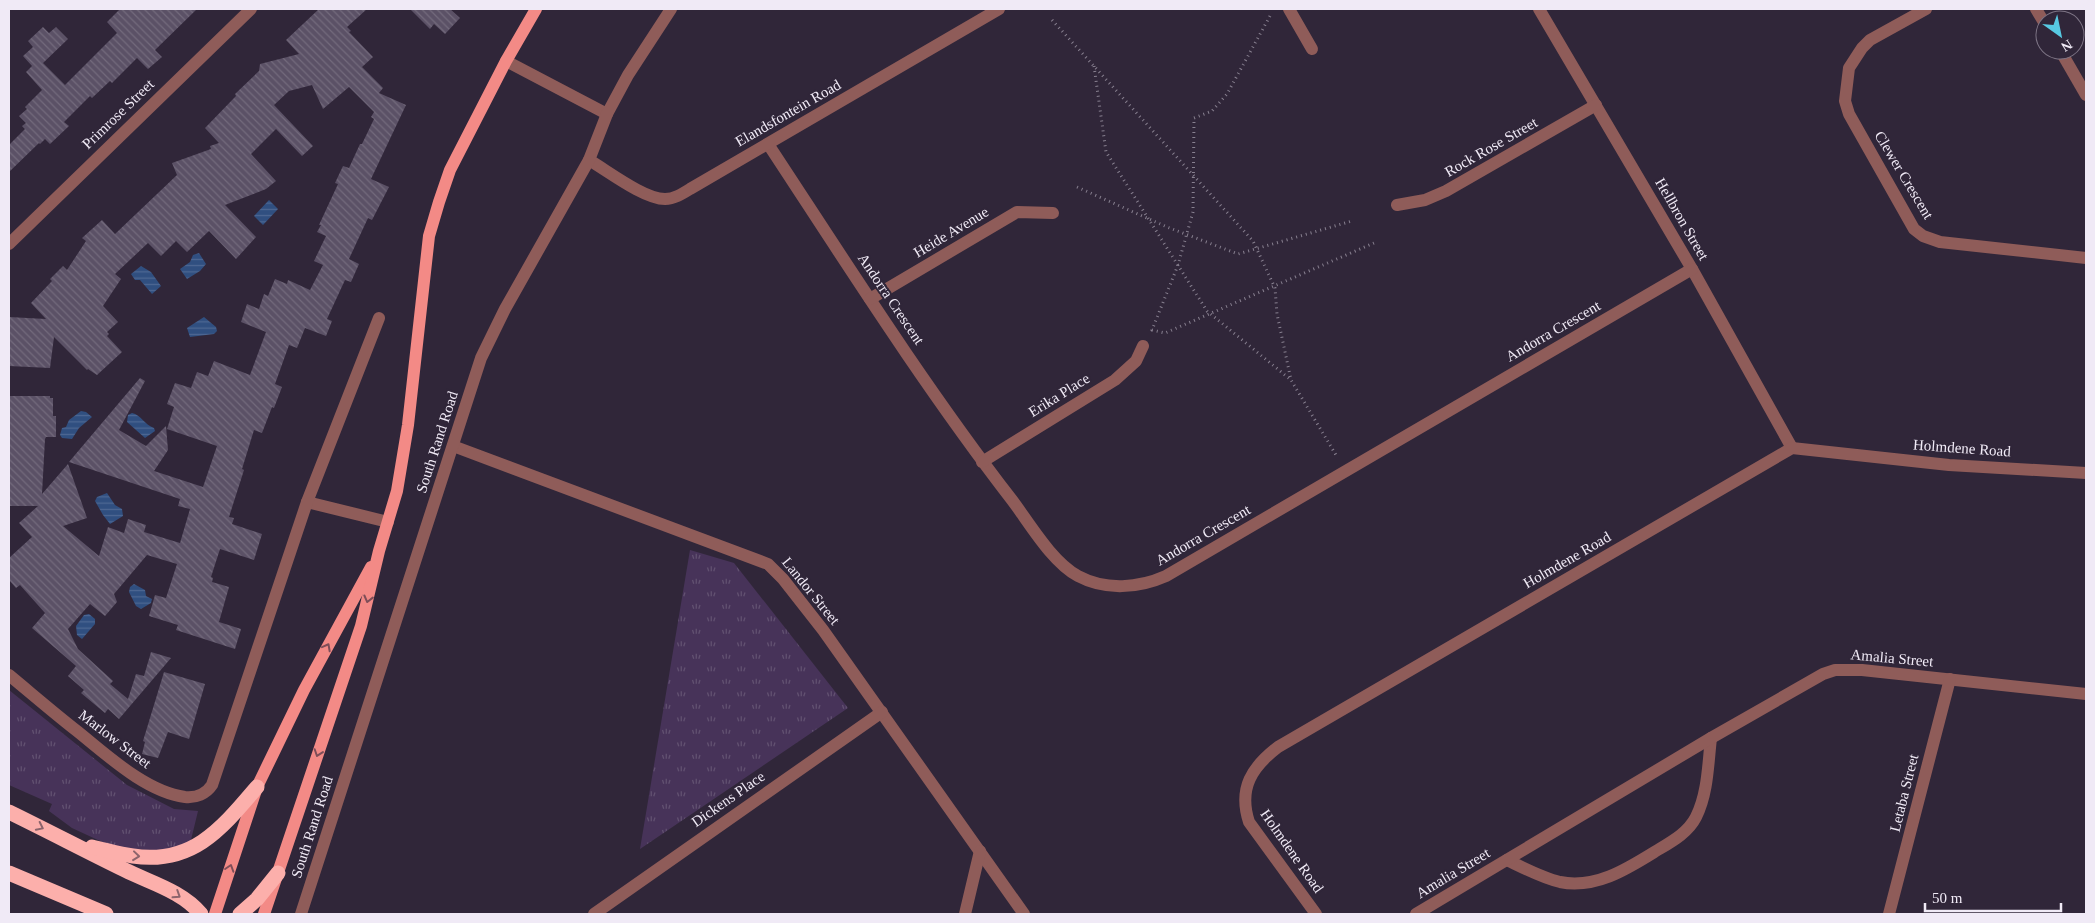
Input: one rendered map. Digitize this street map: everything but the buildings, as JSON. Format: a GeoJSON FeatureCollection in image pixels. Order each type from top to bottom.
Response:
{"type":"FeatureCollection","features":[{"type":"Feature","properties":{"kind":"highway"},"geometry":{"type":"LineString","coordinates":[[71,843],[134,856],[164,856],[178,853],[192,848],[217,832],[257,787]]}},
{"type":"Feature","properties":{"kind":"highway"},"geometry":{"type":"LineString","coordinates":[[9,812],[127,872],[173,892],[189,903],[200,914]]}},
{"type":"Feature","properties":{"kind":"highway"},"geometry":{"type":"LineString","coordinates":[[240,914],[258,899],[278,873]]}},
{"type":"Feature","properties":{"kind":"highway"},"geometry":{"type":"LineString","coordinates":[[9,874],[106,914]]}},
{"type":"Feature","properties":{"kind":"highway"},"geometry":{"type":"LineString","coordinates":[[51,891],[77,914]]}},
{"type":"Feature","properties":{"kind":"main road","name":"South Rand Road"},"geometry":{"type":"LineString","coordinates":[[264,914],[361,626],[379,551],[397,491],[408,425],[429,236],[450,170],[506,61],[536,9]]}},
{"type":"Feature","properties":{"kind":"main road","name":"South Rand Road"},"geometry":{"type":"LineString","coordinates":[[215,914],[257,787],[304,690],[379,551]]}},
{"type":"Feature","properties":{"kind":"street","name":"Primrose Street"},"geometry":{"type":"LineString","coordinates":[[9,244],[251,9]]}},
{"type":"Feature","properties":{"kind":"street","name":"South Rand Road"},"geometry":{"type":"LineString","coordinates":[[301,914],[481,358],[492,333],[589,160],[608,114],[628,75],[671,9]]}},
{"type":"Feature","properties":{"kind":"street","name":"Elandsfontein Road"},"geometry":{"type":"LineString","coordinates":[[589,160],[651,196],[663,199],[672,198],[690,190],[999,9]]}},
{"type":"Feature","properties":{"kind":"street"},"geometry":{"type":"LineString","coordinates":[[1289,9],[1312,49]]}},
{"type":"Feature","properties":{"kind":"street","name":"Hellbron Street"},"geometry":{"type":"LineString","coordinates":[[1538,9],[1692,269],[1792,448]]}},
{"type":"Feature","properties":{"kind":"street","name":"Clewer Crescent"},"geometry":{"type":"LineString","coordinates":[[1926,9],[1870,40],[1862,48],[1849,68],[1845,101],[1849,114],[1914,229],[1924,236],[1940,242],[2086,258]]}},
{"type":"Feature","properties":{"kind":"street"},"geometry":{"type":"LineString","coordinates":[[2066,60],[2086,95]]}},
{"type":"Feature","properties":{"kind":"street"},"geometry":{"type":"LineString","coordinates":[[506,61],[608,114]]}},
{"type":"Feature","properties":{"kind":"street","name":"Rock Rose Street"},"geometry":{"type":"LineString","coordinates":[[1397,205],[1425,200],[1446,191],[1596,105]]}},
{"type":"Feature","properties":{"kind":"street","name":"Andorra Crescent"},"geometry":{"type":"LineString","coordinates":[[768,144],[870,299],[982,462],[1058,560],[1078,576],[1100,584],[1122,586],[1151,583],[1166,576],[1692,269]]}},
{"type":"Feature","properties":{"kind":"street","name":"Heide Avenue"},"geometry":{"type":"LineString","coordinates":[[870,299],[1017,212],[1053,213]]}},
{"type":"Feature","properties":{"kind":"street"},"geometry":{"type":"LineString","coordinates":[[379,318],[307,502],[388,522]]}},
{"type":"Feature","properties":{"kind":"street","name":"Erika Place"},"geometry":{"type":"LineString","coordinates":[[982,462],[1115,380],[1136,361],[1143,346]]}},
{"type":"Feature","properties":{"kind":"street","name":"Landor Street"},"geometry":{"type":"LineString","coordinates":[[453,446],[768,564],[783,579],[823,630],[1024,914]]}},
{"type":"Feature","properties":{"kind":"street","name":"Holmdene Road"},"geometry":{"type":"LineString","coordinates":[[1316,914],[1249,822],[1246,809],[1246,790],[1248,781],[1259,763],[1278,748],[1792,448],[1949,465],[2086,473]]}},
{"type":"Feature","properties":{"kind":"street","name":"Marlow Street"},"geometry":{"type":"LineString","coordinates":[[9,675],[116,763],[144,780],[166,792],[185,797],[199,796],[206,792],[212,785],[307,502]]}},
{"type":"Feature","properties":{"kind":"street","name":"Amalia Street"},"geometry":{"type":"LineString","coordinates":[[1416,914],[1711,738],[1823,674],[1834,670],[1862,670],[2086,694]]}},
{"type":"Feature","properties":{"kind":"street","name":"Letaba Street"},"geometry":{"type":"LineString","coordinates":[[1889,914],[1950,680]]}},
{"type":"Feature","properties":{"kind":"street","name":"Dickens Place"},"geometry":{"type":"LineString","coordinates":[[594,914],[882,712]]}},
{"type":"Feature","properties":{"kind":"street","name":"Amalia Street"},"geometry":{"type":"LineString","coordinates":[[1507,860],[1548,878],[1571,883],[1598,881],[1633,865],[1670,842],[1692,825],[1703,797],[1711,738]]}},
{"type":"Feature","properties":{"kind":"street"},"geometry":{"type":"LineString","coordinates":[[965,914],[980,850]]}},
{"type":"Feature","properties":{"kind":"path"},"geometry":{"type":"LineString","coordinates":[[1270,16],[1228,94],[1212,111],[1194,118],[1193,212],[1185,234],[1178,265],[1152,330],[1164,333],[1374,243]]}},
{"type":"Feature","properties":{"kind":"path"},"geometry":{"type":"LineString","coordinates":[[1052,20],[1253,241],[1274,286],[1277,314],[1291,380],[1336,455]]}},
{"type":"Feature","properties":{"kind":"path"},"geometry":{"type":"LineString","coordinates":[[1094,65],[1106,152],[1210,313],[1291,380]]}},
{"type":"Feature","properties":{"kind":"path"},"geometry":{"type":"LineString","coordinates":[[1076,186],[1185,234],[1238,254],[1352,221]]}},
{"type":"Feature","properties":{"kind":"green space"},"geometry":{"type":"Polygon","coordinates":[[[690,550],[734,563],[848,708],[640,849],[690,550]]]}},
{"type":"Feature","properties":{"kind":"green space"},"geometry":{"type":"Polygon","coordinates":[[[9,690],[127,785],[174,809],[198,811],[190,844],[168,852],[113,847],[72,828],[49,811],[52,804],[9,785],[9,690]]]}},
{"type":"Feature","properties":{"kind":"water"},"geometry":{"type":"Polygon","coordinates":[[[269,200],[278,209],[263,225],[254,216],[269,200]]]}},
{"type":"Feature","properties":{"kind":"water"},"geometry":{"type":"Polygon","coordinates":[[[199,253],[206,264],[200,271],[187,279],[180,269],[190,262],[193,255],[199,253]]]}},
{"type":"Feature","properties":{"kind":"water"},"geometry":{"type":"Polygon","coordinates":[[[141,266],[151,272],[161,286],[152,294],[140,280],[135,280],[131,274],[141,266]]]}},
{"type":"Feature","properties":{"kind":"water"},"geometry":{"type":"Polygon","coordinates":[[[204,317],[216,327],[217,331],[214,334],[190,337],[187,328],[204,317]]]}},
{"type":"Feature","properties":{"kind":"water"},"geometry":{"type":"Polygon","coordinates":[[[81,411],[86,412],[92,417],[79,428],[72,439],[62,438],[60,435],[62,428],[66,427],[69,420],[81,411]]]}},
{"type":"Feature","properties":{"kind":"water"},"geometry":{"type":"Polygon","coordinates":[[[132,413],[154,428],[155,431],[145,438],[127,422],[128,415],[132,413]]]}},
{"type":"Feature","properties":{"kind":"water"},"geometry":{"type":"Polygon","coordinates":[[[107,493],[115,505],[122,509],[123,516],[110,524],[95,501],[97,497],[107,493]]]}},
{"type":"Feature","properties":{"kind":"water"},"geometry":{"type":"Polygon","coordinates":[[[134,584],[145,590],[146,596],[152,599],[151,603],[141,609],[136,606],[129,592],[130,587],[134,584]]]}},
{"type":"Feature","properties":{"kind":"water"},"geometry":{"type":"Polygon","coordinates":[[[89,614],[95,619],[95,624],[82,639],[77,635],[76,626],[84,615],[89,614]]]}}]}
